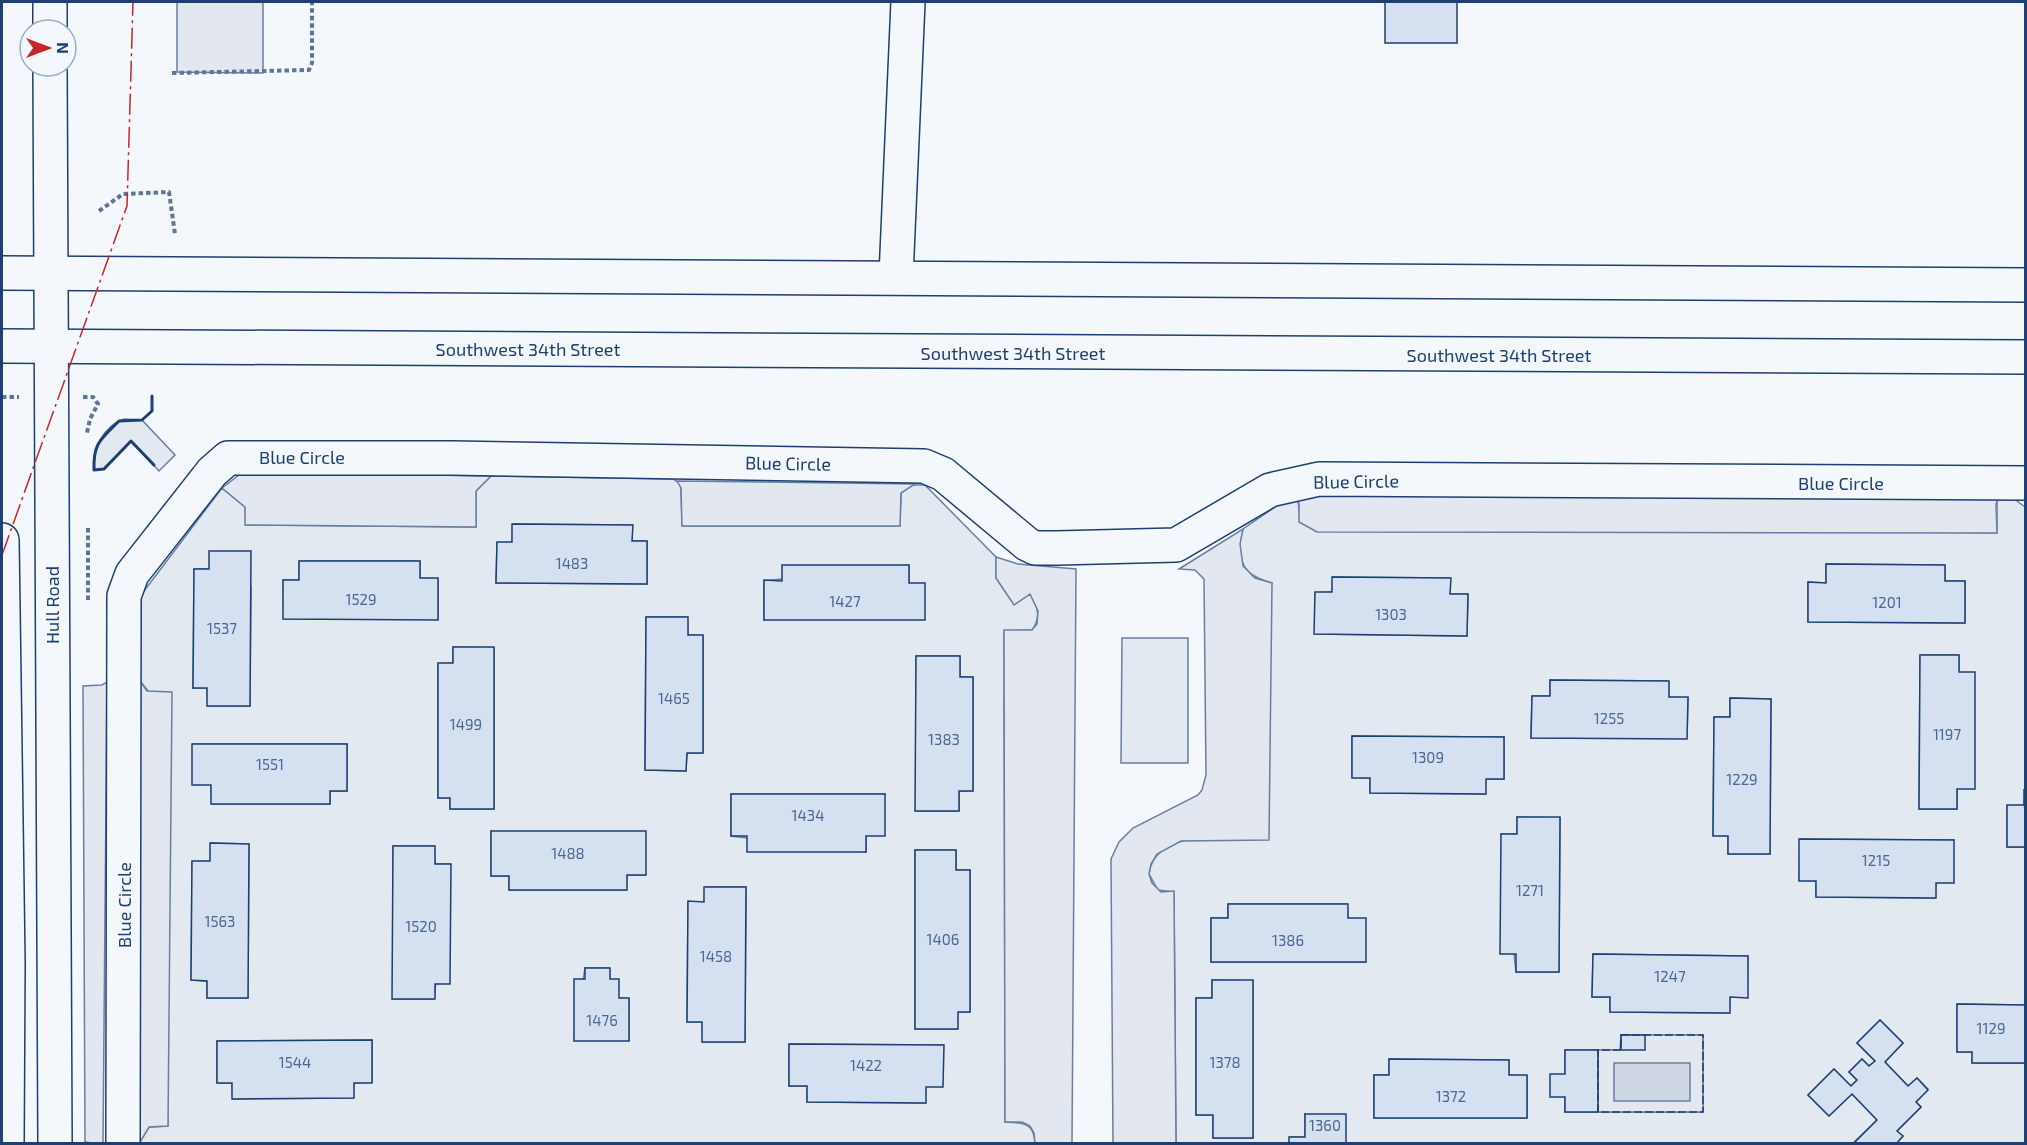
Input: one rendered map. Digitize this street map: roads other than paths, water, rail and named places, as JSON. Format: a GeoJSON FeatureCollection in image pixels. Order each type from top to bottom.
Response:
{"type":"FeatureCollection","features":[{"type":"Feature","properties":{"kind":"street"},"geometry":{"type":"LineString","coordinates":[[50,2],[50,18]]}},
{"type":"Feature","properties":{"kind":"street"},"geometry":{"type":"LineString","coordinates":[[896,277],[908,2]]}},
{"type":"Feature","properties":{"kind":"street","name":"Hull Road"},"geometry":{"type":"LineString","coordinates":[[50,78],[55,1143]]}},
{"type":"Feature","properties":{"kind":"street"},"geometry":{"type":"LineString","coordinates":[[2,273],[2025,285]]}},
{"type":"Feature","properties":{"kind":"street","name":"Southwest 34th Street"},"geometry":{"type":"LineString","coordinates":[[2,346],[2025,357]]}},
{"type":"Feature","properties":{"kind":"street","name":"Blue Circle"},"geometry":{"type":"LineString","coordinates":[[123,1143],[124,596],[132,574],[212,472],[228,458],[452,458],[924,466],[943,474],[1027,544],[1035,548],[1176,545],[1270,490],[1318,479],[2025,483]]}},
{"type":"Feature","properties":{"kind":"street"},"geometry":{"type":"LineString","coordinates":[[2,540],[8,962],[7,1143]]}}]}
